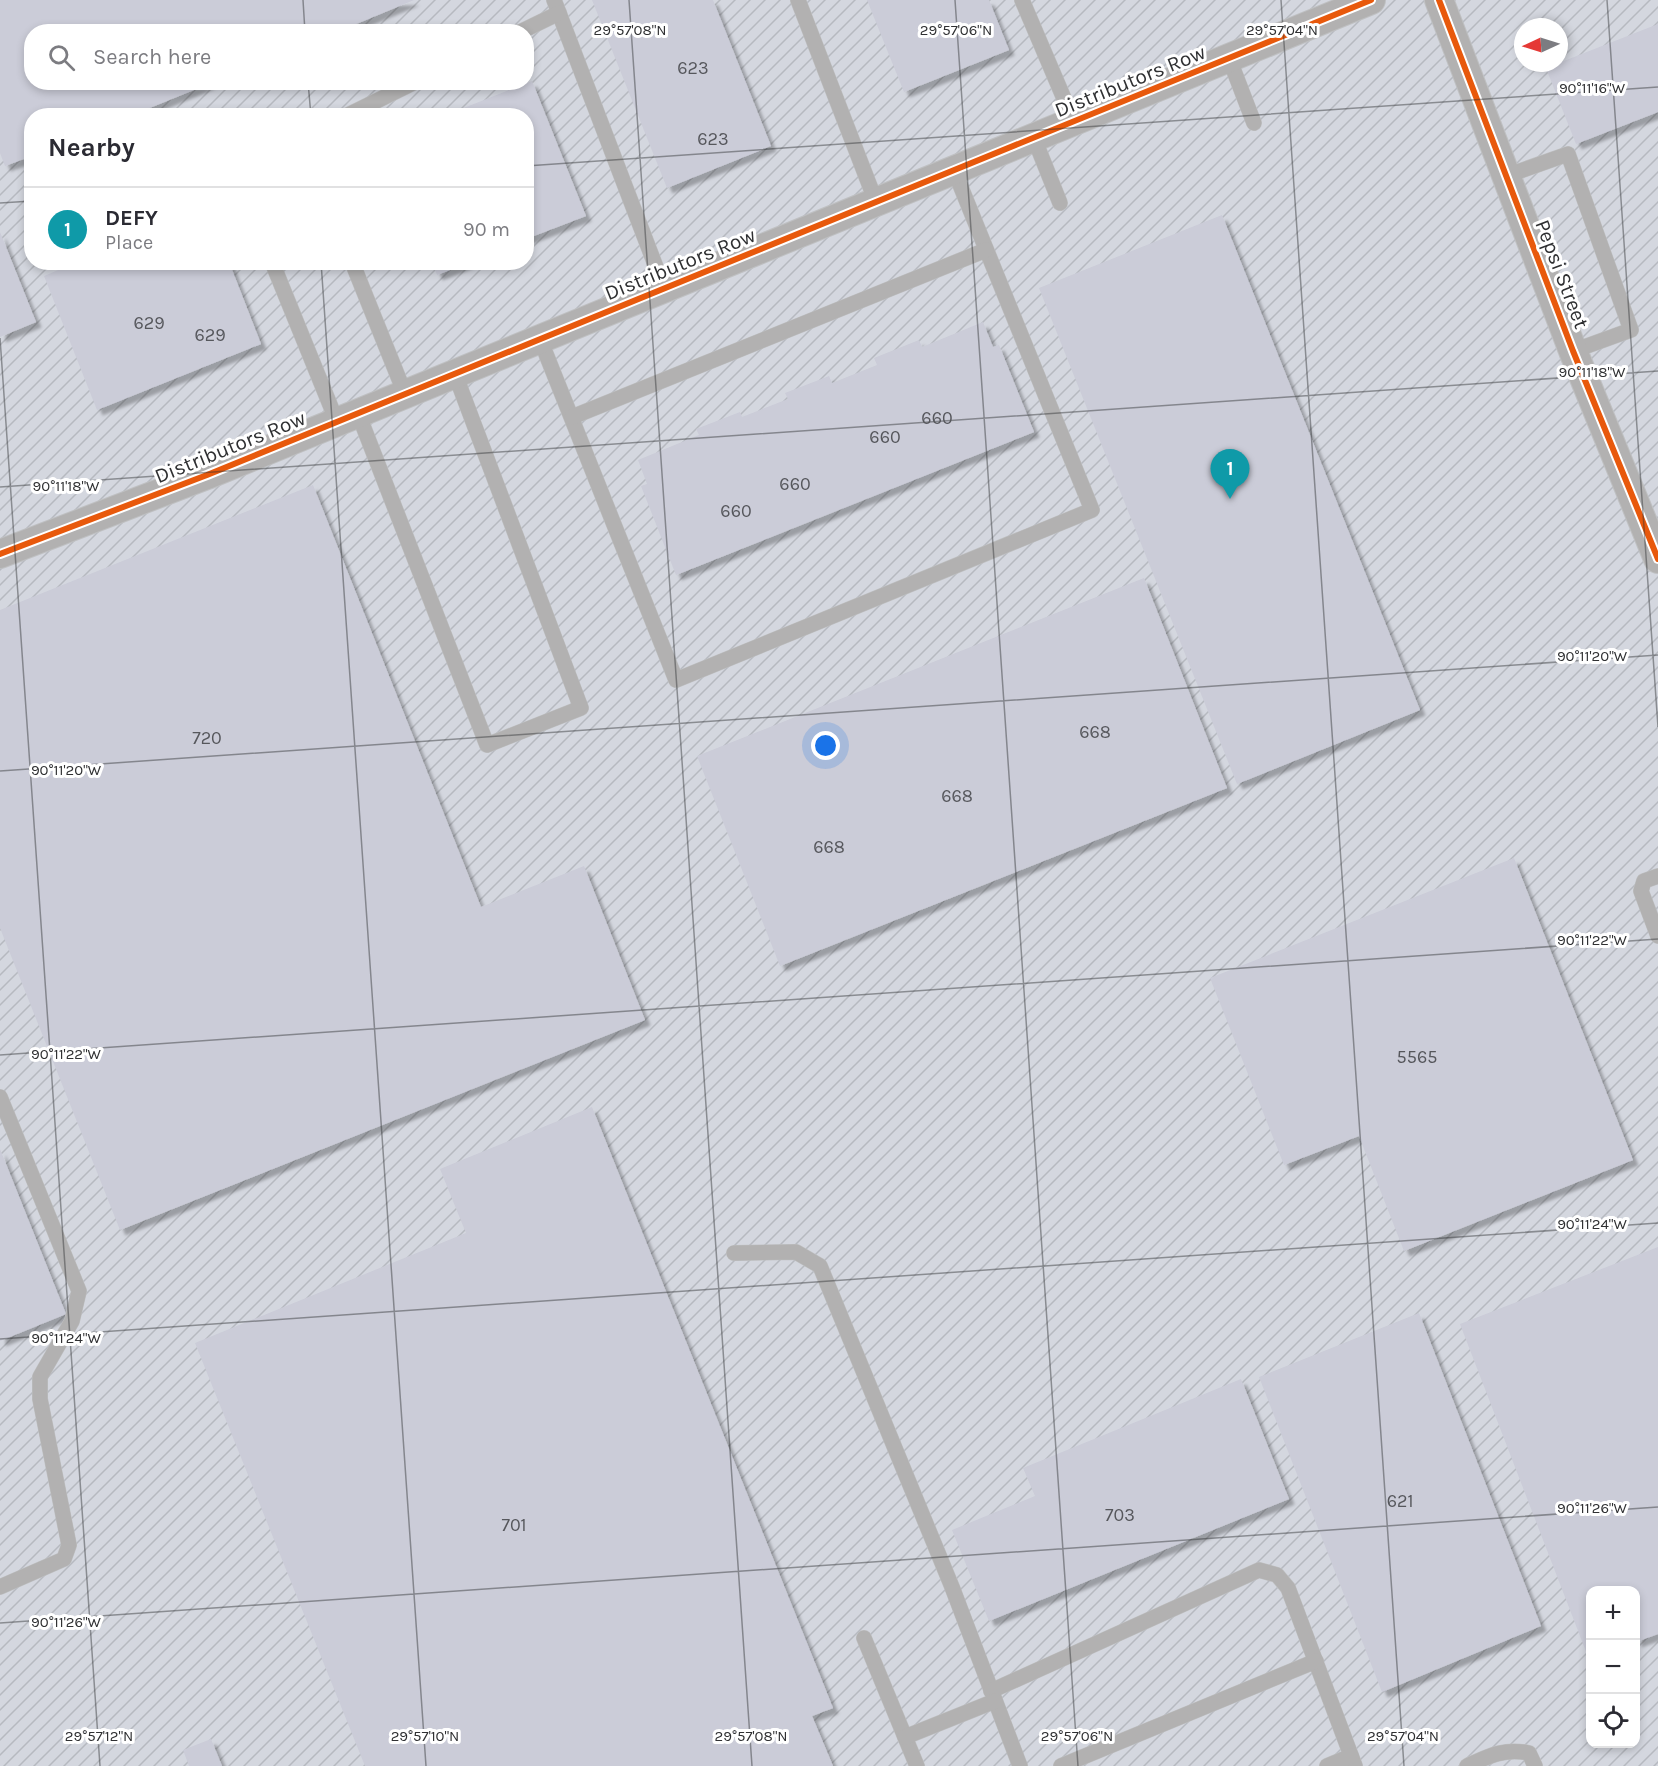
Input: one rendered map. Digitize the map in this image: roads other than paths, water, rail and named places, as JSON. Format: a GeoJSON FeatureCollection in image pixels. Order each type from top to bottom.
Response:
{"type":"FeatureCollection","features":[{"type":"Feature","properties":{"kind":"street","name":"Distributors Row"},"geometry":{"type":"LineString","coordinates":[[0,554],[207,475],[1371,0]]}},
{"type":"Feature","properties":{"kind":"street","name":"Pepsi Street"},"geometry":{"type":"LineString","coordinates":[[1439,0],[1573,351],[1657,552]]}},
{"type":"Feature","properties":{"kind":"lane"},"geometry":{"type":"LineString","coordinates":[[798,0],[876,202]]}},
{"type":"Feature","properties":{"kind":"lane"},"geometry":{"type":"LineString","coordinates":[[1022,0],[1074,122]]}},
{"type":"Feature","properties":{"kind":"lane"},"geometry":{"type":"LineString","coordinates":[[532,24],[556,7],[664,288]]}},
{"type":"Feature","properties":{"kind":"lane"},"geometry":{"type":"LineString","coordinates":[[1229,58],[1254,123]]}},
{"type":"Feature","properties":{"kind":"lane"},"geometry":{"type":"LineString","coordinates":[[362,108],[399,90]]}},
{"type":"Feature","properties":{"kind":"lane"},"geometry":{"type":"LineString","coordinates":[[1034,138],[1060,203]]}},
{"type":"Feature","properties":{"kind":"lane"},"geometry":{"type":"LineString","coordinates":[[1506,176],[1568,154],[1630,330],[1573,351]]}},
{"type":"Feature","properties":{"kind":"lane"},"geometry":{"type":"LineString","coordinates":[[540,339],[676,680],[1092,510],[954,170]]}},
{"type":"Feature","properties":{"kind":"lane"},"geometry":{"type":"LineString","coordinates":[[572,417],[986,250]]}},
{"type":"Feature","properties":{"kind":"lane"},"geometry":{"type":"LineString","coordinates":[[276,270],[348,417],[487,745],[581,708],[455,374]]}},
{"type":"Feature","properties":{"kind":"lane"},"geometry":{"type":"LineString","coordinates":[[355,270],[405,394]]}},
{"type":"Feature","properties":{"kind":"lane"},"geometry":{"type":"LineString","coordinates":[[1658,876],[1644,881],[1641,891],[1658,936]]}},
{"type":"Feature","properties":{"kind":"lane"},"geometry":{"type":"LineString","coordinates":[[0,1097],[79,1291],[72,1321],[40,1377],[40,1399],[69,1545],[64,1559],[0,1587]]}},
{"type":"Feature","properties":{"kind":"lane"},"geometry":{"type":"LineString","coordinates":[[734,1253],[796,1252],[819,1266],[952,1587],[1020,1766]]}},
{"type":"Feature","properties":{"kind":"lane"},"geometry":{"type":"LineString","coordinates":[[905,1737],[1259,1570],[1277,1575],[1288,1588],[1353,1761],[1327,1766]]}},
{"type":"Feature","properties":{"kind":"lane"},"geometry":{"type":"LineString","coordinates":[[864,1638],[917,1766]]}},
{"type":"Feature","properties":{"kind":"lane"},"geometry":{"type":"LineString","coordinates":[[1061,1766],[1316,1660]]}},
{"type":"Feature","properties":{"kind":"lane"},"geometry":{"type":"LineString","coordinates":[[1467,1766],[1500,1751],[1513,1750],[1529,1753],[1535,1766]]}},
{"type":"Feature","properties":{"kind":"place","name":"DEFY"},"geometry":{"type":"Point","coordinates":[1230,499]}}]}
